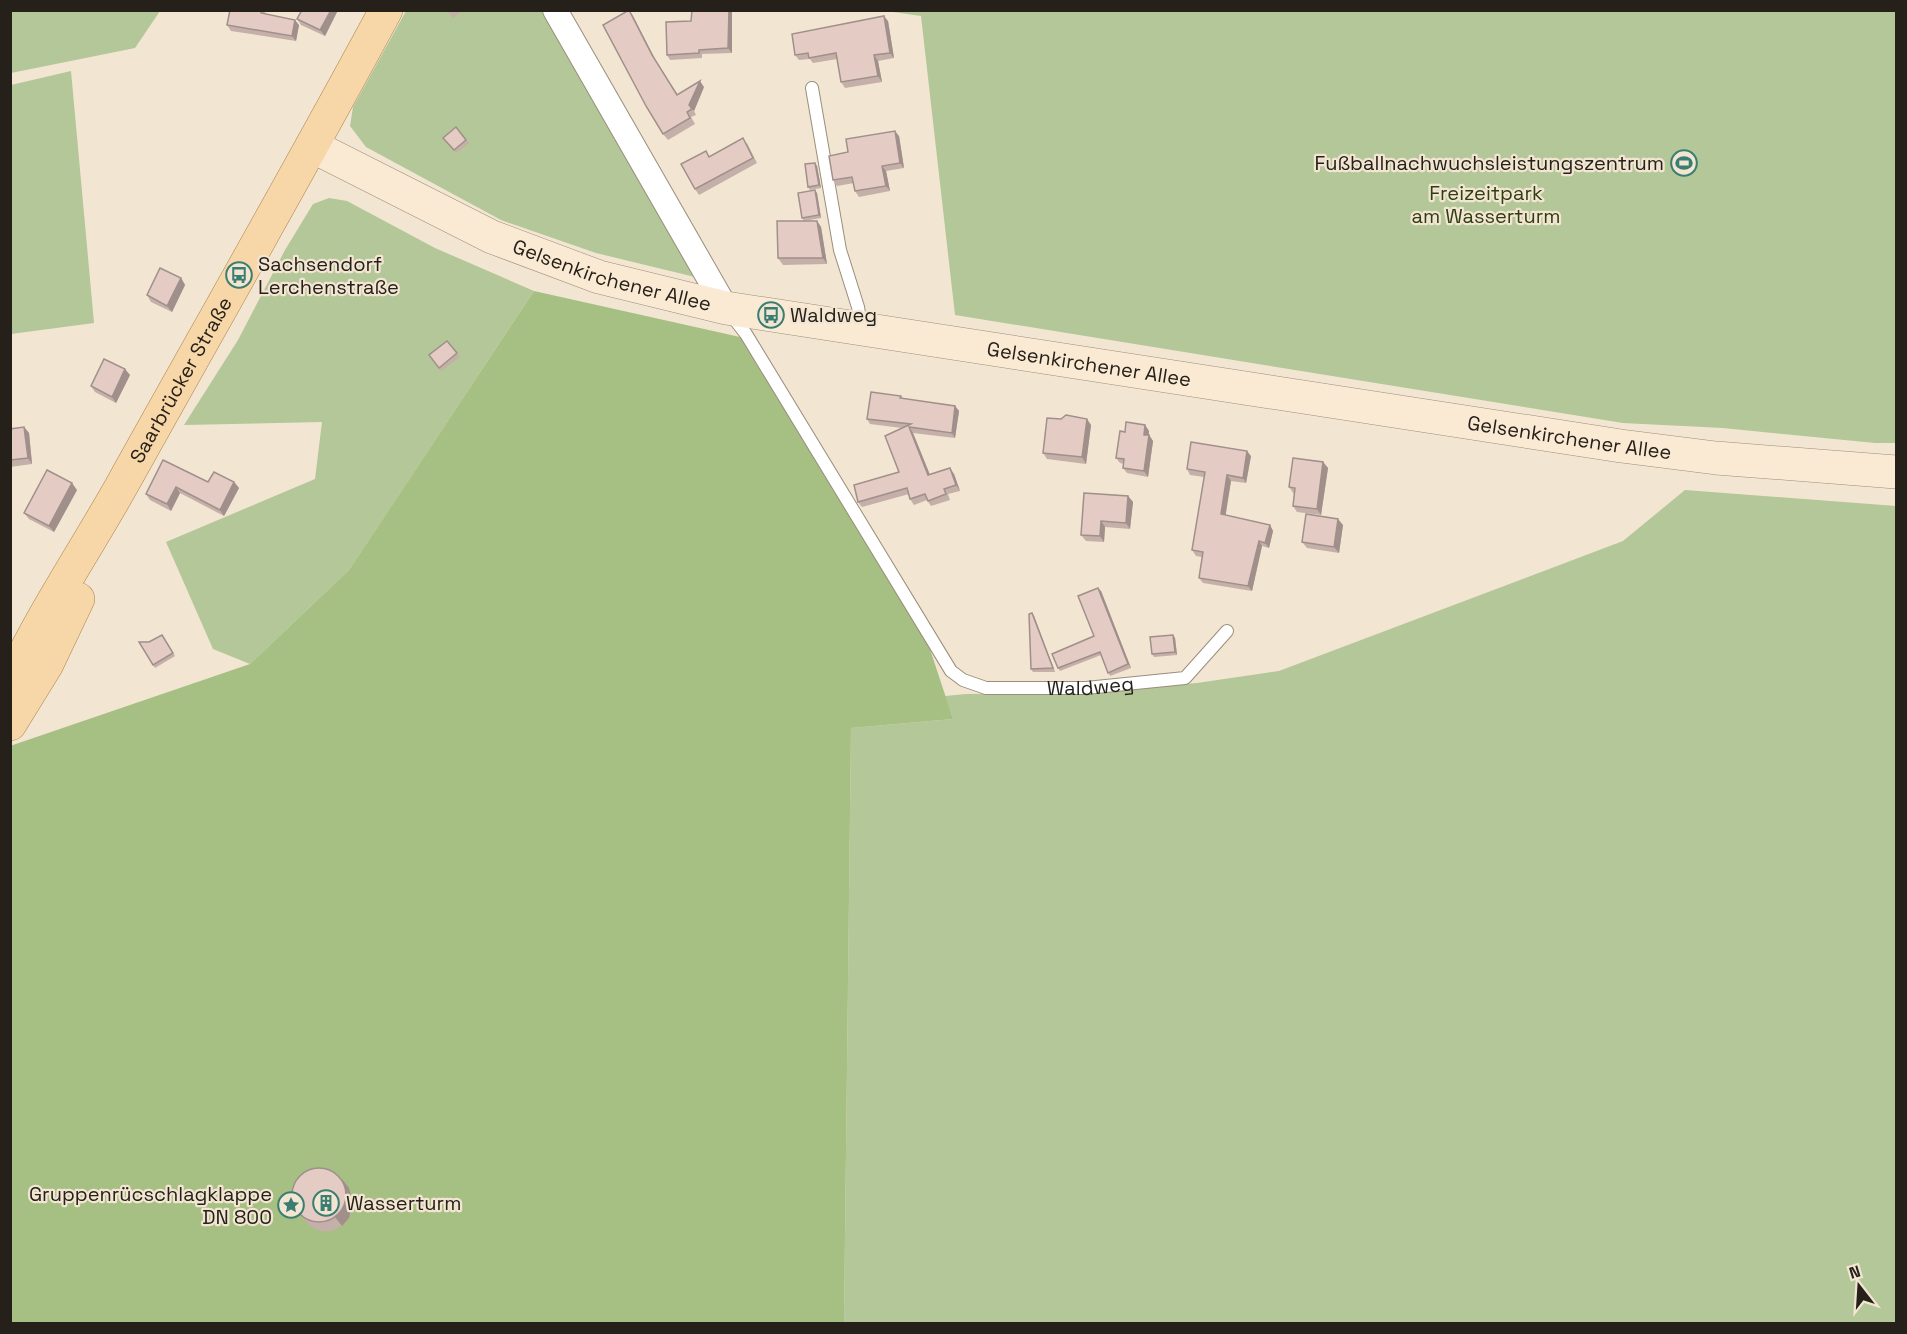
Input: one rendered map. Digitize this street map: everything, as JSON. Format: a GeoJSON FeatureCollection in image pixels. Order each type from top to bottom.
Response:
{"type":"FeatureCollection","features":[{"type":"Feature","properties":{"kind":"main road","name":"Saarbrücker Straße"},"geometry":{"type":"LineString","coordinates":[[10,724],[23,662],[84,587],[97,529],[386,10]]}},
{"type":"Feature","properties":{"kind":"main road","name":"Gelsenkirchener Allee"},"geometry":{"type":"LineString","coordinates":[[312,146],[492,237],[598,277],[726,308],[1622,446],[1716,458],[1896,472]]}},
{"type":"Feature","properties":{"kind":"street","name":"Waldweg"},"geometry":{"type":"LineString","coordinates":[[555,10],[726,308]]}},
{"type":"Feature","properties":{"kind":"lane"},"geometry":{"type":"LineString","coordinates":[[812,88],[840,250],[858,307],[862,330]]}},
{"type":"Feature","properties":{"kind":"lane","name":"Waldweg"},"geometry":{"type":"LineString","coordinates":[[726,308],[746,334],[951,671],[963,680],[986,688],[1086,688],[1185,678],[1227,631]]}},
{"type":"Feature","properties":{"kind":"green space"},"geometry":{"type":"Polygon","coordinates":[[[11,10],[160,11],[135,48],[11,73],[11,10]]]}},
{"type":"Feature","properties":{"kind":"green space"},"geometry":{"type":"Polygon","coordinates":[[[406,11],[546,11],[699,278],[596,253],[501,220],[366,147],[350,126],[353,107],[406,11]]]}},
{"type":"Feature","properties":{"kind":"green space","name":"Freizeitpark am Wasserturm"},"geometry":{"type":"Polygon","coordinates":[[[886,11],[1896,11],[1896,443],[1875,443],[1723,428],[1623,423],[955,315],[921,16],[886,11]]]}},
{"type":"Feature","properties":{"kind":"green space"},"geometry":{"type":"Polygon","coordinates":[[[71,71],[94,323],[11,334],[11,85],[71,71]]]}},
{"type":"Feature","properties":{"kind":"green space"},"geometry":{"type":"Polygon","coordinates":[[[329,198],[347,201],[435,248],[534,291],[349,570],[250,664],[213,649],[166,542],[315,479],[322,422],[184,425],[238,340],[285,250],[313,204],[329,198]]]}},
{"type":"Feature","properties":{"kind":"green space"},"geometry":{"type":"Polygon","coordinates":[[[534,291],[740,337],[927,640],[953,719],[851,728],[844,1323],[11,1323],[10,746],[250,664],[349,570],[534,291]]]}},
{"type":"Feature","properties":{"kind":"green space"},"geometry":{"type":"Polygon","coordinates":[[[1685,490],[1896,506],[1896,1323],[844,1324],[851,728],[953,719],[945,696],[1080,693],[1197,683],[1279,671],[1623,541],[1685,490]]]}},
{"type":"Feature","properties":{"kind":"building"},"geometry":{"type":"Polygon","coordinates":[[[230,10],[261,10],[261,13],[295,20],[292,36],[227,25],[230,10]]]}},
{"type":"Feature","properties":{"kind":"building"},"geometry":{"type":"Polygon","coordinates":[[[302,10],[331,10],[320,30],[297,19],[302,10]]]}},
{"type":"Feature","properties":{"kind":"building"},"geometry":{"type":"Polygon","coordinates":[[[629,10],[652,55],[677,95],[700,81],[689,105],[692,109],[687,112],[690,118],[663,134],[603,25],[629,10]]]}},
{"type":"Feature","properties":{"kind":"building"},"geometry":{"type":"Polygon","coordinates":[[[692,10],[729,10],[728,48],[667,55],[666,22],[691,21],[692,10]]]}},
{"type":"Feature","properties":{"kind":"building"},"geometry":{"type":"Polygon","coordinates":[[[884,16],[890,53],[874,55],[878,76],[841,82],[836,53],[809,58],[808,53],[795,55],[792,34],[884,16]]]}},
{"type":"Feature","properties":{"kind":"building"},"geometry":{"type":"Polygon","coordinates":[[[456,127],[466,140],[454,150],[443,138],[456,127]]]}},
{"type":"Feature","properties":{"kind":"building"},"geometry":{"type":"Polygon","coordinates":[[[895,131],[900,163],[882,166],[886,186],[855,191],[852,177],[833,180],[829,156],[848,152],[846,139],[895,131]]]}},
{"type":"Feature","properties":{"kind":"building"},"geometry":{"type":"Polygon","coordinates":[[[743,138],[753,158],[695,189],[681,164],[706,151],[709,157],[743,138]]]}},
{"type":"Feature","properties":{"kind":"building"},"geometry":{"type":"Polygon","coordinates":[[[815,163],[819,185],[808,187],[805,164],[815,163]]]}},
{"type":"Feature","properties":{"kind":"building"},"geometry":{"type":"Polygon","coordinates":[[[815,190],[819,215],[802,218],[798,193],[815,190]]]}},
{"type":"Feature","properties":{"kind":"building"},"geometry":{"type":"Polygon","coordinates":[[[777,221],[817,221],[823,258],[778,258],[777,221]]]}},
{"type":"Feature","properties":{"kind":"building"},"geometry":{"type":"Polygon","coordinates":[[[160,268],[181,278],[167,306],[147,295],[160,268]]]}},
{"type":"Feature","properties":{"kind":"building"},"geometry":{"type":"Polygon","coordinates":[[[447,341],[457,353],[439,368],[429,355],[447,341]]]}},
{"type":"Feature","properties":{"kind":"building"},"geometry":{"type":"Polygon","coordinates":[[[104,359],[125,369],[112,397],[91,386],[104,359]]]}},
{"type":"Feature","properties":{"kind":"building"},"geometry":{"type":"Polygon","coordinates":[[[871,392],[955,406],[952,433],[909,427],[928,475],[950,468],[956,485],[944,489],[946,494],[928,501],[925,494],[910,499],[907,488],[858,502],[854,485],[899,472],[885,436],[911,424],[867,419],[871,392]]]}},
{"type":"Feature","properties":{"kind":"building"},"geometry":{"type":"Polygon","coordinates":[[[1066,415],[1087,419],[1082,457],[1043,453],[1047,418],[1061,419],[1066,415]]]}},
{"type":"Feature","properties":{"kind":"building"},"geometry":{"type":"Polygon","coordinates":[[[1126,422],[1145,425],[1144,435],[1149,435],[1144,471],[1123,468],[1124,459],[1116,458],[1120,431],[1125,432],[1126,422]]]}},
{"type":"Feature","properties":{"kind":"building"},"geometry":{"type":"Polygon","coordinates":[[[24,427],[28,458],[10,460],[10,429],[24,427]]]}},
{"type":"Feature","properties":{"kind":"building"},"geometry":{"type":"Polygon","coordinates":[[[1191,442],[1247,451],[1243,478],[1227,475],[1221,514],[1270,525],[1265,543],[1259,541],[1248,586],[1199,578],[1203,552],[1192,550],[1205,472],[1187,469],[1191,442]]]}},
{"type":"Feature","properties":{"kind":"building"},"geometry":{"type":"Polygon","coordinates":[[[1293,458],[1323,462],[1317,509],[1293,506],[1295,488],[1289,487],[1293,458]]]}},
{"type":"Feature","properties":{"kind":"building"},"geometry":{"type":"Polygon","coordinates":[[[163,460],[208,482],[214,472],[234,482],[220,510],[176,487],[167,504],[146,494],[163,460]]]}},
{"type":"Feature","properties":{"kind":"building"},"geometry":{"type":"Polygon","coordinates":[[[47,470],[72,483],[49,526],[24,513],[47,470]]]}},
{"type":"Feature","properties":{"kind":"building"},"geometry":{"type":"Polygon","coordinates":[[[1084,493],[1128,496],[1126,523],[1101,521],[1100,536],[1081,535],[1084,493]]]}},
{"type":"Feature","properties":{"kind":"building"},"geometry":{"type":"Polygon","coordinates":[[[1306,514],[1338,519],[1334,547],[1302,542],[1306,514]]]}},
{"type":"Feature","properties":{"kind":"building"},"geometry":{"type":"Polygon","coordinates":[[[1098,588],[1128,664],[1108,673],[1100,652],[1058,668],[1052,654],[1094,636],[1078,596],[1098,588]]]}},
{"type":"Feature","properties":{"kind":"building"},"geometry":{"type":"Polygon","coordinates":[[[1032,613],[1053,668],[1031,669],[1029,614],[1032,613]]]}},
{"type":"Feature","properties":{"kind":"building"},"geometry":{"type":"Polygon","coordinates":[[[162,635],[173,653],[153,665],[139,642],[149,642],[162,635]]]}},
{"type":"Feature","properties":{"kind":"building"},"geometry":{"type":"Polygon","coordinates":[[[1173,635],[1175,652],[1152,654],[1150,637],[1173,635]]]}},
{"type":"Feature","properties":{"kind":"building","name":"Wasserturm"},"geometry":{"type":"Polygon","coordinates":[[[319,1168],[329,1170],[338,1176],[344,1185],[346,1195],[344,1205],[338,1214],[329,1220],[319,1222],[309,1220],[300,1214],[294,1205],[292,1195],[294,1185],[300,1176],[309,1170],[319,1168]]]}},
{"type":"Feature","properties":{"kind":"place","name":"Fußballnachwuchsleistungszentrum"},"geometry":{"type":"Point","coordinates":[1684,163]}},
{"type":"Feature","properties":{"kind":"place","name":"Sachsendorf Lerchenstraße"},"geometry":{"type":"Point","coordinates":[239,275]}},
{"type":"Feature","properties":{"kind":"place","name":"Waldweg"},"geometry":{"type":"Point","coordinates":[771,315]}},
{"type":"Feature","properties":{"kind":"place","name":"Wasserturm"},"geometry":{"type":"Point","coordinates":[326,1203]}},
{"type":"Feature","properties":{"kind":"place","name":"Gruppenrücschlagklappe DN 800"},"geometry":{"type":"Point","coordinates":[291,1205]}}]}
